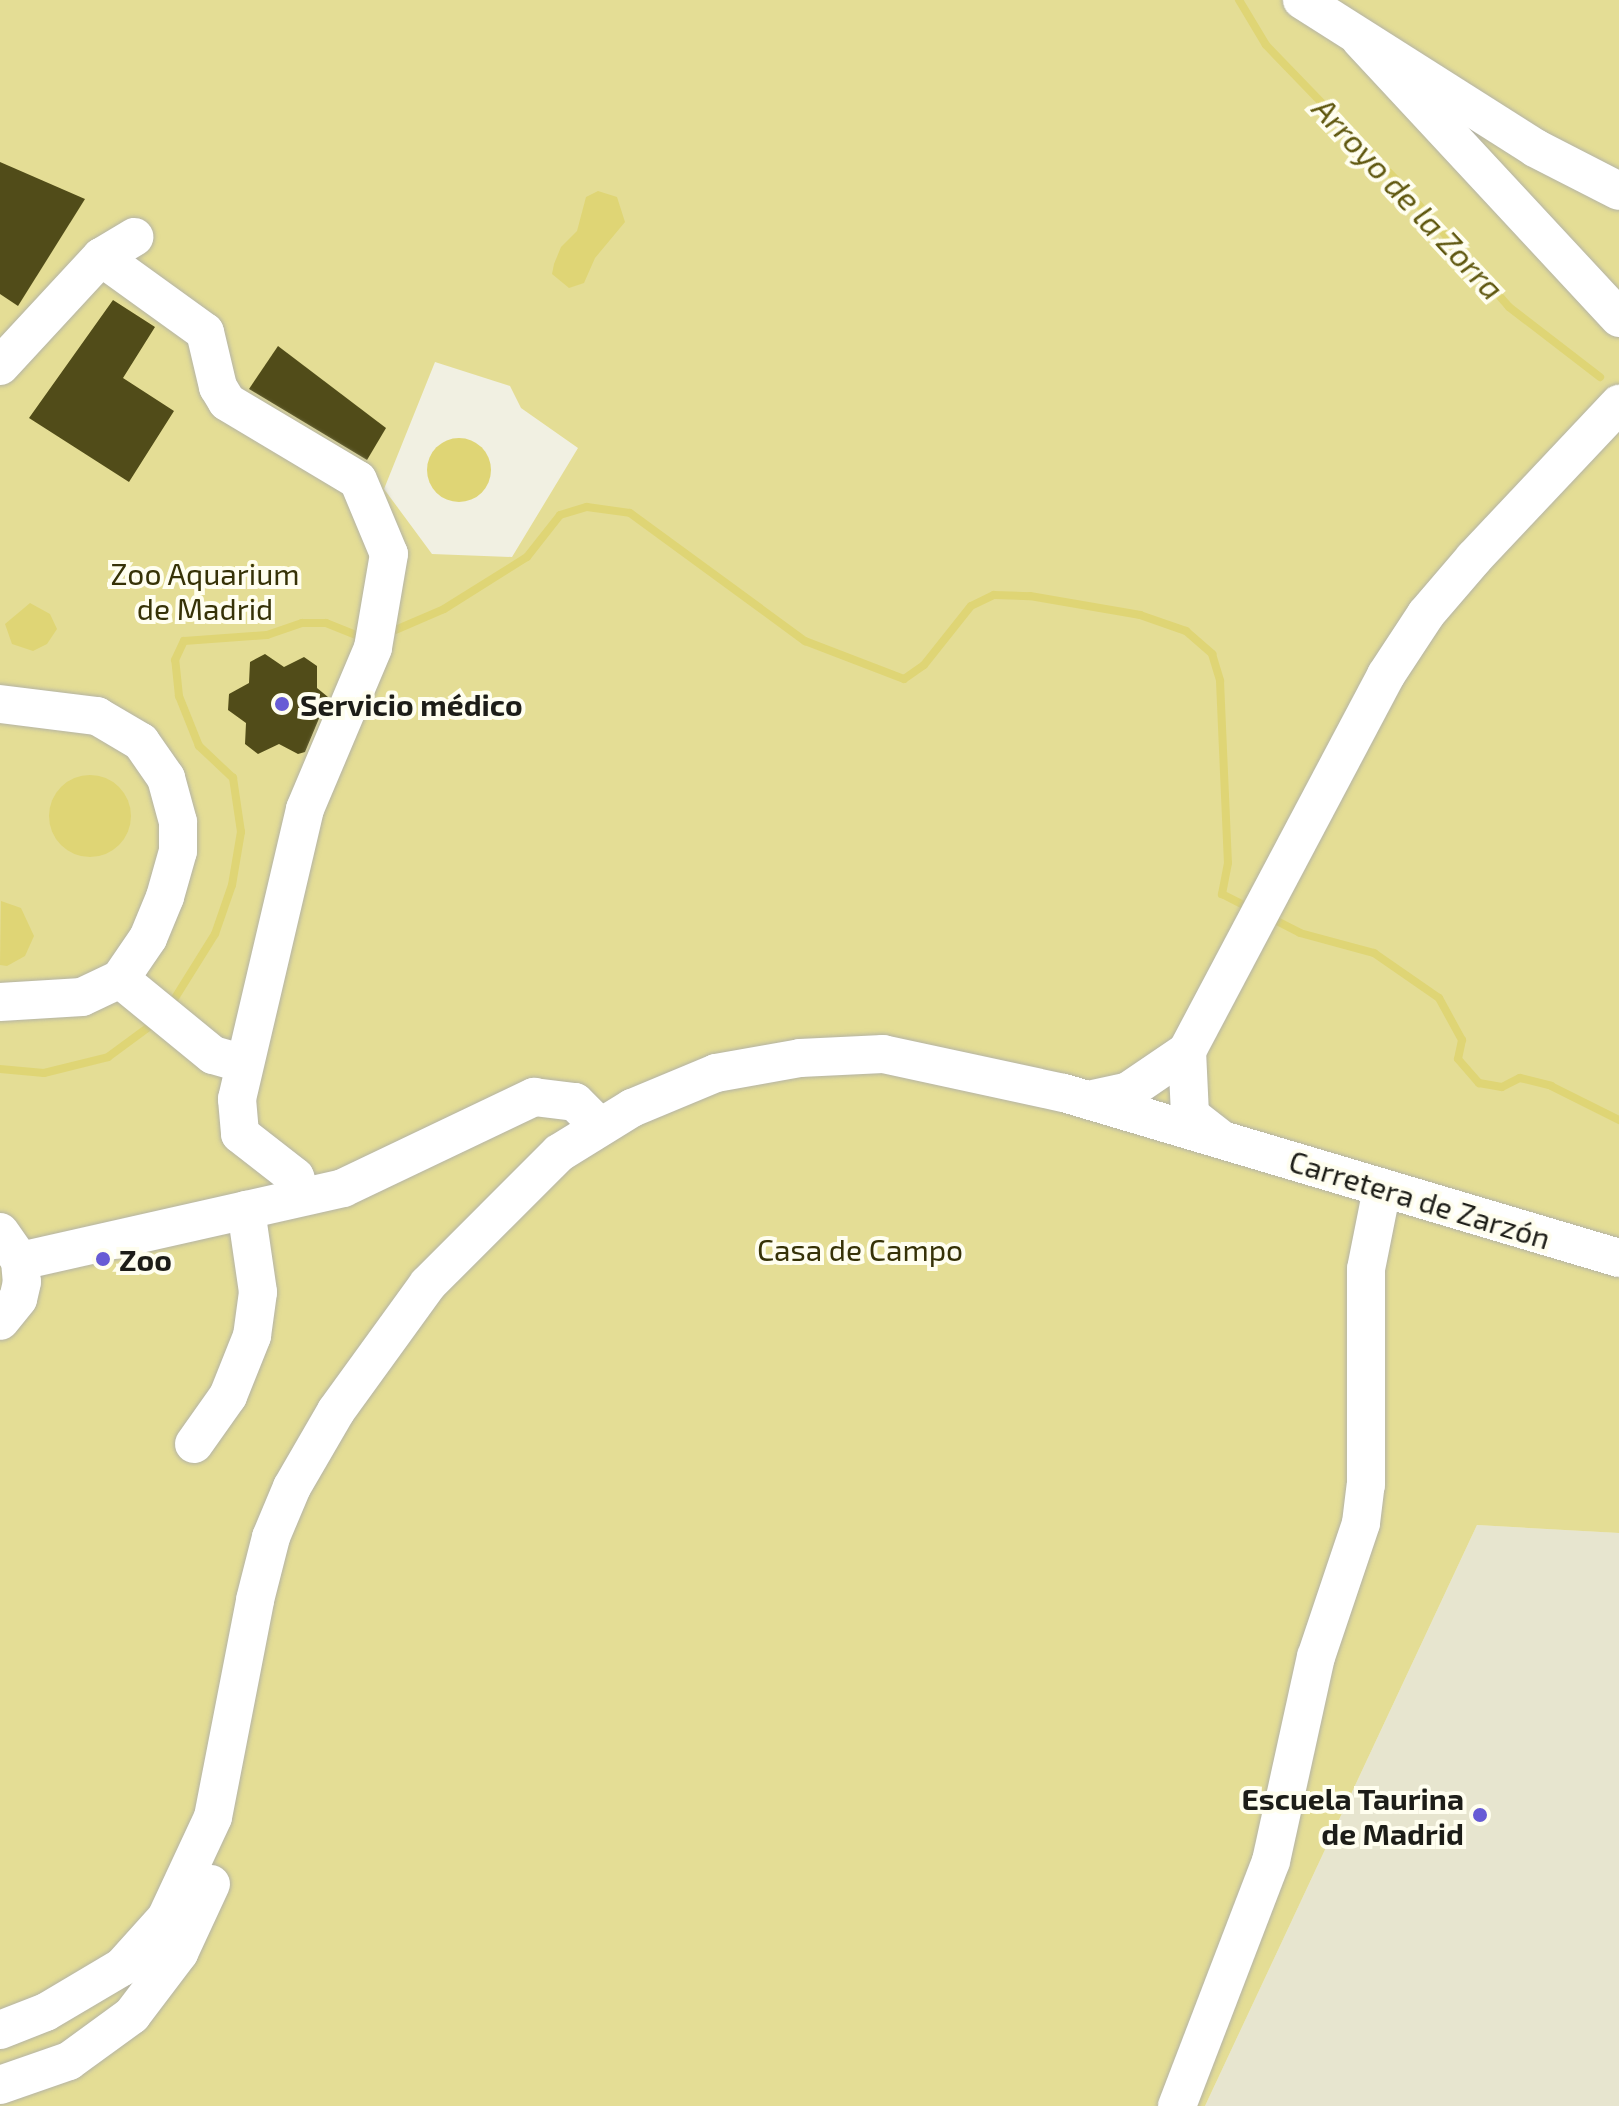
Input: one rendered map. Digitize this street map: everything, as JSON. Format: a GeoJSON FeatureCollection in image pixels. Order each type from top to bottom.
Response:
{"type":"FeatureCollection","features":[{"type":"Feature","properties":{"kind":"street"},"geometry":{"type":"LineString","coordinates":[[1302,0],[1535,148],[1619,191]]}},
{"type":"Feature","properties":{"kind":"street"},"geometry":{"type":"LineString","coordinates":[[1360,39],[1619,318]]}},
{"type":"Feature","properties":{"kind":"street"},"geometry":{"type":"LineString","coordinates":[[0,366],[101,257],[134,237]]}},
{"type":"Feature","properties":{"kind":"street"},"geometry":{"type":"LineString","coordinates":[[101,257],[205,332],[218,387],[227,402],[358,480],[389,554],[373,648],[305,809],[237,1099],[240,1134],[295,1177],[302,1196]]}},
{"type":"Feature","properties":{"kind":"street"},"geometry":{"type":"LineString","coordinates":[[1162,1121],[1154,1103],[1238,956],[1386,675],[1426,614],[1619,404]]}},
{"type":"Feature","properties":{"kind":"street"},"geometry":{"type":"LineString","coordinates":[[0,704],[97,716],[141,742],[166,778],[178,822],[178,851],[148,938],[120,979],[82,997],[0,1002]]}},
{"type":"Feature","properties":{"kind":"street"},"geometry":{"type":"LineString","coordinates":[[120,979],[213,1055],[244,1064]]}},
{"type":"Feature","properties":{"kind":"street","name":"Carretera de Zarzón"},"geometry":{"type":"LineString","coordinates":[[0,2030],[46,2012],[122,1967],[166,1918],[213,1817],[271,1537],[292,1487],[336,1411],[428,1284],[559,1153],[598,1125],[716,1073],[800,1058],[883,1054],[989,1073],[1088,1100],[1619,1258]]}},
{"type":"Feature","properties":{"kind":"street","name":"Carretera de Zarzón"},"geometry":{"type":"LineString","coordinates":[[1088,1100],[1127,1092],[1180,1058],[1190,1115],[1221,1139]]}},
{"type":"Feature","properties":{"kind":"street"},"geometry":{"type":"LineString","coordinates":[[0,1321],[18,1299],[10,1246],[246,1210],[363,1181],[534,1097],[575,1102],[598,1125]]}},
{"type":"Feature","properties":{"kind":"street"},"geometry":{"type":"LineString","coordinates":[[1177,2106],[1271,1861],[1316,1657],[1361,1523],[1366,1485],[1366,1269],[1382,1189]]}},
{"type":"Feature","properties":{"kind":"street"},"geometry":{"type":"LineString","coordinates":[[194,1444],[228,1396],[252,1336],[258,1292],[246,1210]]}},
{"type":"Feature","properties":{"kind":"street","name":"Carretera de Zarzón"},"geometry":{"type":"LineString","coordinates":[[0,2085],[69,2061],[132,2015],[161,1982],[220,1866],[240,1752],[245,1665]]}},
{"type":"Feature","properties":{"kind":"street"},"geometry":{"type":"LineString","coordinates":[[46,2012],[71,2012],[78,2020],[79,2041],[69,2061]]}},
{"type":"Feature","properties":{"kind":"shaded area"},"geometry":{"type":"Polygon","coordinates":[[[598,191],[617,197],[625,222],[595,258],[584,283],[569,288],[552,274],[554,264],[561,247],[577,231],[586,197],[598,191]]]}},
{"type":"Feature","properties":{"kind":"shaded area"},"geometry":{"type":"Polygon","coordinates":[[[453,438],[465,438],[482,447],[489,458],[489,482],[482,493],[465,502],[453,502],[441,497],[432,488],[427,476],[427,464],[432,452],[441,443],[453,438]]]}},
{"type":"Feature","properties":{"kind":"shaded area"},"geometry":{"type":"Polygon","coordinates":[[[30,603],[50,614],[57,629],[47,644],[33,651],[12,644],[5,624],[30,603]]]}},
{"type":"Feature","properties":{"kind":"shaded area"},"geometry":{"type":"Polygon","coordinates":[[[90,775],[106,778],[119,787],[128,800],[131,816],[128,832],[119,845],[106,854],[90,857],[74,854],[61,845],[52,832],[49,816],[52,800],[61,787],[74,778],[90,775]]]}},
{"type":"Feature","properties":{"kind":"shaded area"},"geometry":{"type":"Polygon","coordinates":[[[1,901],[21,908],[34,936],[25,956],[7,966],[0,965],[1,901]]]}},
{"type":"Feature","properties":{"kind":"shaded area","name":"Escuela Taurina de Madrid"},"geometry":{"type":"Polygon","coordinates":[[[1477,1525],[1619,1533],[1619,2106],[1205,2106],[1477,1525]]]}},
{"type":"Feature","properties":{"kind":"green space","name":"Casa de Campo"},"geometry":{"type":"Polygon","coordinates":[[[0,0],[1619,0],[1619,1533],[1477,1525],[1205,2106],[0,2106],[0,0]],[[435,362],[384,489],[432,554],[512,557],[578,448],[521,408],[510,386],[435,362]]]}},
{"type":"Feature","properties":{"kind":"building"},"geometry":{"type":"Polygon","coordinates":[[[0,162],[85,199],[18,306],[0,294],[0,162]]]}},
{"type":"Feature","properties":{"kind":"building"},"geometry":{"type":"Polygon","coordinates":[[[113,300],[155,327],[123,378],[174,411],[129,482],[29,418],[113,300]]]}},
{"type":"Feature","properties":{"kind":"building"},"geometry":{"type":"Polygon","coordinates":[[[278,346],[386,428],[367,460],[249,389],[278,346]]]}},
{"type":"Feature","properties":{"kind":"building"},"geometry":{"type":"Polygon","coordinates":[[[265,654],[284,667],[304,657],[317,666],[317,688],[328,697],[305,752],[298,754],[279,744],[258,754],[245,744],[246,723],[228,710],[229,694],[249,683],[250,662],[265,654]]]}},
{"type":"Feature","properties":{"kind":"waterway","name":"Arroyo de la Zorra"},"geometry":{"type":"LineString","coordinates":[[1239,0],[1266,45],[1403,187],[1509,307],[1600,377]]}},
{"type":"Feature","properties":{"kind":"waterway"},"geometry":{"type":"LineString","coordinates":[[386,634],[444,609],[527,557],[560,515],[587,507],[630,513],[805,641],[904,679],[924,665],[971,606],[994,595],[1030,596],[1140,615],[1186,631],[1212,654],[1220,681],[1228,863],[1222,894],[1250,908]]}},
{"type":"Feature","properties":{"kind":"waterway"},"geometry":{"type":"LineString","coordinates":[[170,1006],[215,934],[232,885],[241,832],[233,778],[199,746],[179,696],[175,660],[184,641],[267,635],[302,623],[326,623],[366,639]]}},
{"type":"Feature","properties":{"kind":"waterway"},"geometry":{"type":"LineString","coordinates":[[1269,917],[1300,933],[1374,953],[1439,998],[1462,1040],[1458,1059],[1479,1083],[1502,1087],[1520,1078],[1551,1086],[1619,1120]]}},
{"type":"Feature","properties":{"kind":"waterway"},"geometry":{"type":"LineString","coordinates":[[0,1069],[44,1073],[108,1057],[153,1024]]}},
{"type":"Feature","properties":{"kind":"place","name":"Servicio médico"},"geometry":{"type":"Point","coordinates":[282,704]}},
{"type":"Feature","properties":{"kind":"place","name":"Zoo"},"geometry":{"type":"Point","coordinates":[103,1259]}},
{"type":"Feature","properties":{"kind":"place","name":"Escuela Taurina de Madrid"},"geometry":{"type":"Point","coordinates":[1480,1815]}},
{"type":"Feature","properties":{"kind":"park label","name":"Zoo Aquarium de Madrid"},"geometry":{"type":"Point","coordinates":[205,590]}}]}
